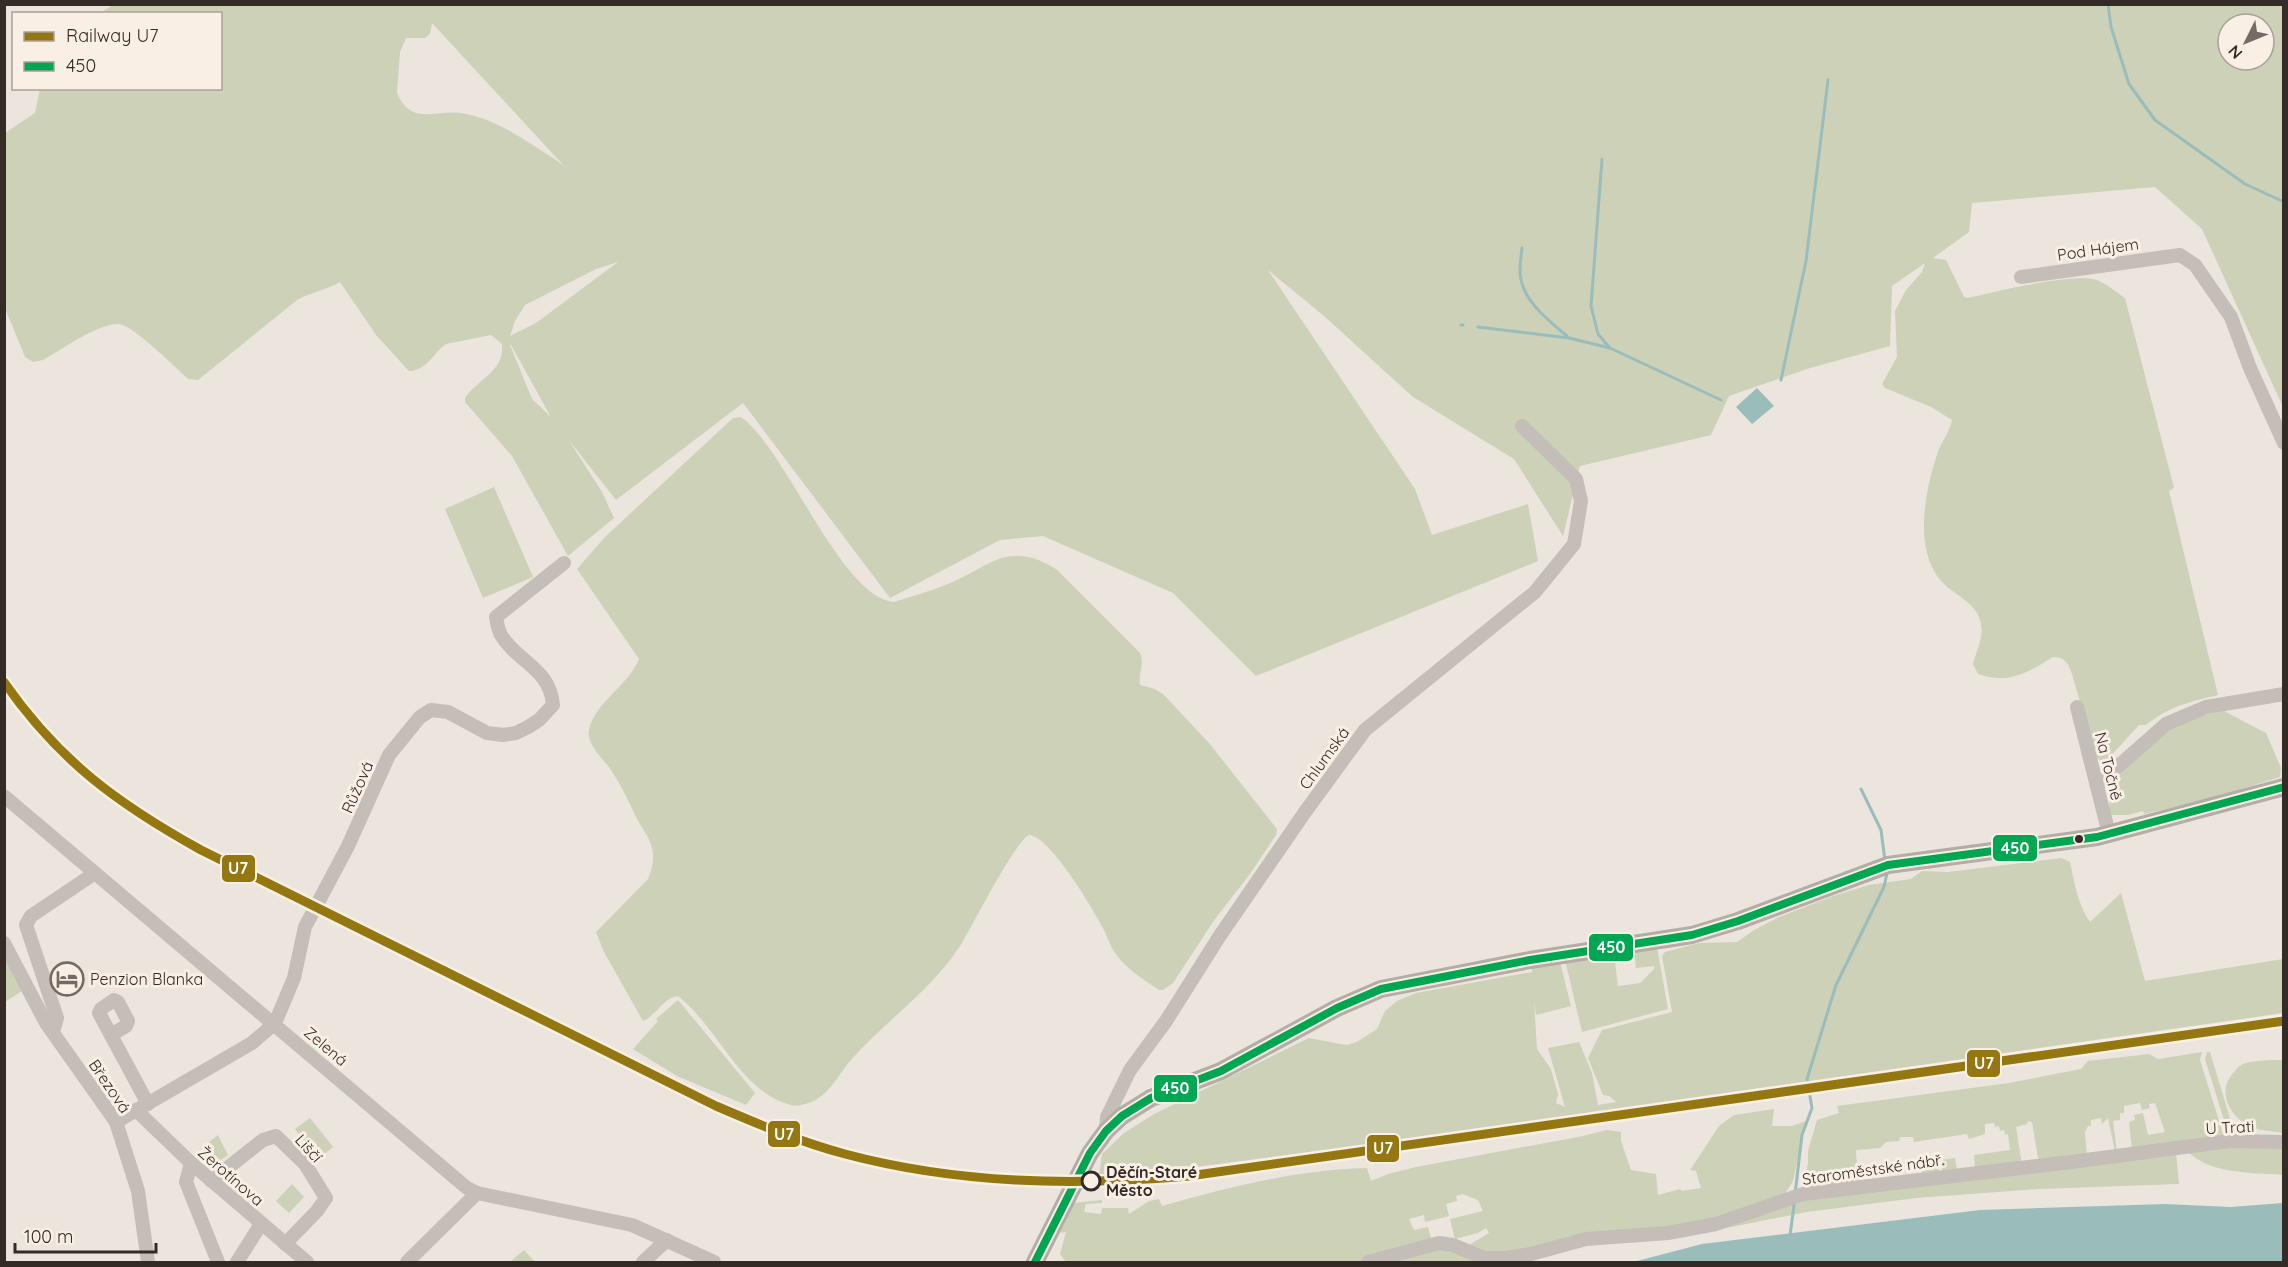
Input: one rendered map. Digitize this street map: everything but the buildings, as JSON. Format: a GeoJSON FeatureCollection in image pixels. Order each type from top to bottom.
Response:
{"type":"FeatureCollection","features":[{"type":"Feature","properties":{"kind":"main road"},"geometry":{"type":"LineString","coordinates":[[1035,1263],[1080,1170],[1106,1131],[1122,1116],[1140,1103],[1208,1077],[1337,1008],[1381,989],[1530,960],[1692,935],[1738,921],[1884,866],[2109,834],[2283,787]]}},
{"type":"Feature","properties":{"kind":"street","name":"Pod Hájem"},"geometry":{"type":"LineString","coordinates":[[2021,277],[2180,255],[2195,265],[2231,317],[2250,368],[2283,443]]}},
{"type":"Feature","properties":{"kind":"street","name":"Chlumská"},"geometry":{"type":"LineString","coordinates":[[1106,1131],[1107,1117],[1130,1070],[1166,1021],[1219,938],[1305,812],[1365,730],[1535,592],[1574,544],[1581,501],[1576,479],[1522,426]]}},
{"type":"Feature","properties":{"kind":"street","name":"Růžová"},"geometry":{"type":"LineString","coordinates":[[116,1122],[252,1043],[274,1023],[294,978],[305,927],[348,846],[389,755],[420,717],[431,710],[448,712],[487,733],[503,735],[516,733],[537,721],[553,705],[552,691],[537,669],[506,642],[500,633],[496,617],[564,563]]}},
{"type":"Feature","properties":{"kind":"street"},"geometry":{"type":"LineString","coordinates":[[2097,785],[2166,724],[2206,706],[2283,694]]}},
{"type":"Feature","properties":{"kind":"street","name":"Na Točně"},"geometry":{"type":"LineString","coordinates":[[2078,707],[2109,834]]}},
{"type":"Feature","properties":{"kind":"street","name":"Zelená"},"geometry":{"type":"LineString","coordinates":[[4,796],[467,1188],[477,1193],[632,1225],[714,1263]]}},
{"type":"Feature","properties":{"kind":"street"},"geometry":{"type":"LineString","coordinates":[[53,1032],[57,1018],[26,925],[31,916],[95,873]]}},
{"type":"Feature","properties":{"kind":"street","name":"Březová"},"geometry":{"type":"LineString","coordinates":[[4,943],[53,1032],[116,1122],[138,1191],[148,1263]]}},
{"type":"Feature","properties":{"kind":"street","name":"Žerotínova"},"geometry":{"type":"LineString","coordinates":[[111,1035],[142,1107],[190,1163],[306,1263]]}},
{"type":"Feature","properties":{"kind":"street","name":"Liščí"},"geometry":{"type":"LineString","coordinates":[[211,1181],[263,1140],[276,1136],[305,1164],[326,1198],[317,1211],[285,1244]]}},
{"type":"Feature","properties":{"kind":"street","name":"U Trati"},"geometry":{"type":"LineString","coordinates":[[2178,1147],[2230,1141],[2283,1142]]}},
{"type":"Feature","properties":{"kind":"street","name":"Staroměstské nábř."},"geometry":{"type":"LineString","coordinates":[[1368,1263],[1438,1243],[1453,1245],[1484,1258],[1505,1258],[1531,1254],[1586,1239],[1668,1233],[1716,1224],[1803,1194],[2178,1147]]}},
{"type":"Feature","properties":{"kind":"street"},"geometry":{"type":"LineString","coordinates":[[190,1163],[186,1182],[218,1263]]}},
{"type":"Feature","properties":{"kind":"street"},"geometry":{"type":"LineString","coordinates":[[407,1263],[477,1193]]}},
{"type":"Feature","properties":{"kind":"street"},"geometry":{"type":"LineString","coordinates":[[237,1263],[261,1224]]}},
{"type":"Feature","properties":{"kind":"street"},"geometry":{"type":"LineString","coordinates":[[643,1263],[667,1240]]}},
{"type":"Feature","properties":{"kind":"green space"},"geometry":{"type":"Polygon","coordinates":[[[113,5],[2283,5],[2283,407],[2202,229],[2155,187],[1972,203],[1969,232],[1933,258],[1946,260],[1964,297],[1968,298],[2034,284],[2086,278],[2101,282],[2125,298],[2174,488],[2169,491],[2218,695],[2180,706],[2146,725],[2139,725],[2107,760],[2100,760],[2096,757],[2068,664],[2053,657],[2017,675],[1999,678],[1978,674],[1973,664],[1981,634],[1979,617],[1972,606],[1945,585],[1930,562],[1924,528],[1928,487],[1939,449],[1952,420],[1931,407],[1885,388],[1882,384],[1897,357],[1895,311],[1906,290],[1922,272],[1925,263],[1892,286],[1890,346],[1810,368],[1729,396],[1711,435],[1580,466],[1563,536],[1514,459],[1413,397],[1324,316],[1268,270],[1415,489],[1432,535],[1528,504],[1538,561],[1256,676],[1173,593],[1043,536],[1000,540],[890,598],[743,403],[616,500],[568,439],[602,492],[614,518],[568,556],[512,456],[465,402],[470,391],[495,368],[502,353],[502,344],[491,335],[446,344],[421,368],[409,371],[376,335],[340,282],[297,300],[198,380],[188,379],[134,331],[119,324],[90,332],[43,360],[33,362],[25,357],[5,308],[5,133],[35,113],[40,90],[222,90],[222,12],[102,12],[113,5]],[[432,23],[430,34],[425,38],[406,38],[400,52],[397,93],[409,110],[424,114],[461,113],[487,120],[499,125],[565,167],[432,23]],[[618,262],[596,269],[525,305],[515,321],[510,336],[536,323],[618,262]],[[511,345],[532,399],[551,417],[511,345]]]}},
{"type":"Feature","properties":{"kind":"green space"},"geometry":{"type":"Polygon","coordinates":[[[741,417],[759,434],[777,459],[834,550],[854,576],[874,594],[894,602],[942,587],[999,559],[1011,556],[1024,556],[1039,560],[1056,569],[1140,653],[1142,661],[1140,685],[1163,694],[1209,743],[1277,829],[1276,835],[1250,874],[1215,919],[1173,983],[1159,990],[1122,962],[1113,950],[1081,890],[1048,847],[1029,835],[1014,852],[960,946],[936,977],[864,1046],[827,1091],[808,1103],[791,1105],[773,1098],[757,1087],[692,1009],[678,996],[668,1000],[643,1021],[604,952],[596,932],[648,879],[653,864],[653,852],[650,841],[622,788],[593,746],[589,736],[592,720],[628,677],[639,659],[577,569],[605,537],[733,418],[741,417]]]}},
{"type":"Feature","properties":{"kind":"green space"},"geometry":{"type":"Polygon","coordinates":[[[494,487],[533,577],[483,598],[445,509],[494,487]]]}},
{"type":"Feature","properties":{"kind":"green space"},"geometry":{"type":"Polygon","coordinates":[[[2224,711],[2266,733],[2281,768],[2280,777],[2210,799],[2144,814],[2143,811],[2128,815],[2110,815],[2110,794],[2117,775],[2129,758],[2164,731],[2205,715],[2224,711]]]}},
{"type":"Feature","properties":{"kind":"green space"},"geometry":{"type":"Polygon","coordinates":[[[2062,858],[2070,862],[2079,901],[2090,922],[2121,893],[2145,981],[2283,959],[2283,1013],[1386,1142],[1188,1168],[1099,1176],[1102,1154],[1124,1133],[1154,1114],[1309,1038],[1346,1045],[1357,1042],[1377,1029],[1385,1011],[1397,1001],[1416,993],[1532,972],[1532,968],[1560,962],[1571,1006],[1536,1015],[1534,1000],[1537,1049],[1551,1069],[1558,1094],[1556,1103],[1565,1107],[1548,1048],[1579,1042],[1592,1073],[1598,1105],[1616,1102],[1609,1096],[1603,1095],[1588,1058],[1602,1030],[1672,1012],[1662,956],[1665,952],[1699,943],[1737,942],[1777,918],[1836,895],[1869,885],[1911,879],[1922,871],[1948,872],[2062,858]]]}},
{"type":"Feature","properties":{"kind":"green space"},"geometry":{"type":"Polygon","coordinates":[[[1657,947],[1668,1009],[1582,1032],[1566,964],[1570,960],[1614,954],[1618,986],[1640,983],[1654,969],[1654,966],[1636,968],[1634,950],[1657,947]]]}},
{"type":"Feature","properties":{"kind":"green space"},"geometry":{"type":"Polygon","coordinates":[[[4,958],[22,991],[5,1002],[4,1002],[4,958]]]}},
{"type":"Feature","properties":{"kind":"green space"},"geometry":{"type":"Polygon","coordinates":[[[678,1000],[755,1093],[746,1105],[677,1076],[633,1049],[658,1021],[656,1019],[678,1000]]]}},
{"type":"Feature","properties":{"kind":"green space"},"geometry":{"type":"Polygon","coordinates":[[[2202,1052],[2200,1060],[2224,1137],[2132,1150],[2129,1122],[2135,1120],[2134,1115],[2143,1113],[2148,1135],[2165,1132],[2155,1103],[2149,1104],[2150,1108],[2142,1110],[2140,1103],[2124,1106],[2124,1113],[2120,1113],[2120,1120],[2113,1121],[2117,1152],[2115,1152],[2108,1118],[2102,1124],[2101,1118],[2091,1120],[2091,1126],[2088,1126],[2085,1132],[2087,1158],[2039,1164],[2032,1122],[2028,1121],[2027,1124],[2016,1127],[2022,1165],[1975,1169],[1974,1155],[2010,1150],[2008,1134],[2005,1135],[2004,1130],[2000,1131],[1999,1126],[1995,1127],[1994,1123],[1985,1124],[1985,1134],[1969,1139],[1967,1134],[1914,1142],[1913,1137],[1900,1137],[1899,1141],[1886,1142],[1880,1148],[1856,1150],[1858,1184],[1804,1189],[1808,1151],[1817,1120],[1839,1113],[1837,1106],[2009,1083],[2081,1069],[2088,1061],[2149,1054],[2158,1059],[2202,1052]]]}},
{"type":"Feature","properties":{"kind":"green space"},"geometry":{"type":"Polygon","coordinates":[[[2207,1052],[2210,1052],[2235,1135],[2229,1136],[2205,1059],[2207,1052]]]}},
{"type":"Feature","properties":{"kind":"green space"},"geometry":{"type":"Polygon","coordinates":[[[2283,1060],[2283,1133],[2260,1130],[2247,1125],[2234,1114],[2230,1107],[2226,1085],[2238,1067],[2244,1063],[2283,1060]]]}},
{"type":"Feature","properties":{"kind":"green space"},"geometry":{"type":"Polygon","coordinates":[[[1774,1109],[1772,1126],[1792,1126],[1806,1121],[1793,1181],[1783,1197],[1687,1227],[1598,1232],[1566,1237],[1546,1248],[1494,1258],[1469,1245],[1489,1233],[1486,1228],[1478,1233],[1455,1239],[1450,1219],[1483,1211],[1478,1200],[1462,1194],[1456,1196],[1457,1201],[1446,1204],[1449,1216],[1425,1222],[1424,1215],[1409,1219],[1414,1230],[1428,1227],[1432,1242],[1357,1262],[1066,1262],[1060,1254],[1066,1232],[1060,1233],[1074,1203],[1102,1200],[1102,1203],[1086,1204],[1084,1212],[1101,1214],[1102,1208],[1128,1208],[1129,1214],[1149,1201],[1159,1199],[1162,1206],[1238,1186],[1314,1172],[1367,1168],[1371,1181],[1416,1167],[1607,1130],[1621,1132],[1621,1141],[1631,1170],[1656,1174],[1658,1195],[1680,1189],[1682,1191],[1701,1188],[1696,1171],[1690,1170],[1719,1126],[1734,1115],[1774,1109]]]}},
{"type":"Feature","properties":{"kind":"green space"},"geometry":{"type":"Polygon","coordinates":[[[310,1118],[333,1147],[318,1159],[295,1129],[310,1118]]]}},
{"type":"Feature","properties":{"kind":"green space"},"geometry":{"type":"Polygon","coordinates":[[[218,1135],[228,1155],[215,1164],[204,1146],[218,1135]]]}},
{"type":"Feature","properties":{"kind":"green space"},"geometry":{"type":"Polygon","coordinates":[[[2204,1146],[2283,1148],[2283,1175],[2221,1169],[2209,1165],[2188,1152],[2204,1146]]]}},
{"type":"Feature","properties":{"kind":"green space"},"geometry":{"type":"Polygon","coordinates":[[[2176,1152],[2179,1184],[2039,1189],[1916,1198],[1807,1212],[1711,1231],[1806,1199],[2176,1152]]]}},
{"type":"Feature","properties":{"kind":"green space"},"geometry":{"type":"Polygon","coordinates":[[[1955,1158],[1957,1170],[1943,1172],[1941,1160],[1955,1158]]]}},
{"type":"Feature","properties":{"kind":"green space"},"geometry":{"type":"Polygon","coordinates":[[[1937,1160],[1939,1172],[1922,1175],[1920,1163],[1937,1160]]]}},
{"type":"Feature","properties":{"kind":"green space"},"geometry":{"type":"Polygon","coordinates":[[[292,1184],[304,1197],[289,1213],[276,1201],[292,1184]]]}},
{"type":"Feature","properties":{"kind":"green space"},"geometry":{"type":"Polygon","coordinates":[[[1437,1247],[1466,1255],[1474,1262],[1379,1262],[1437,1247]]]}},
{"type":"Feature","properties":{"kind":"green space"},"geometry":{"type":"Polygon","coordinates":[[[524,1250],[535,1262],[510,1262],[524,1250]]]}},
{"type":"Feature","properties":{"kind":"water"},"geometry":{"type":"Polygon","coordinates":[[[1757,388],[1774,406],[1752,424],[1736,407],[1757,388]]]}},
{"type":"Feature","properties":{"kind":"water"},"geometry":{"type":"Polygon","coordinates":[[[2283,1203],[2283,1262],[1633,1262],[1702,1244],[1980,1210],[2165,1204],[2231,1207],[2283,1203]]]}},
{"type":"Feature","properties":{"kind":"waterway"},"geometry":{"type":"LineString","coordinates":[[2108,4],[2111,27],[2129,84],[2155,120],[2245,184],[2284,202]]}},
{"type":"Feature","properties":{"kind":"waterway"},"geometry":{"type":"LineString","coordinates":[[1781,380],[1806,261],[1828,80]]}},
{"type":"Feature","properties":{"kind":"waterway"},"geometry":{"type":"LineString","coordinates":[[1602,159],[1591,306],[1598,334],[1609,347]]}},
{"type":"Feature","properties":{"kind":"waterway"},"geometry":{"type":"LineString","coordinates":[[1522,248],[1520,272],[1525,292],[1537,308],[1567,336]]}},
{"type":"Feature","properties":{"kind":"waterway"},"geometry":{"type":"LineString","coordinates":[[1478,327],[1569,338],[1610,348],[1721,400]]}},
{"type":"Feature","properties":{"kind":"waterway"},"geometry":{"type":"LineString","coordinates":[[1861,789],[1881,830],[1885,861]]}},
{"type":"Feature","properties":{"kind":"waterway"},"geometry":{"type":"LineString","coordinates":[[1795,1194],[1802,1135],[1812,1108],[1807,1079],[1836,985],[1884,887],[1887,873]]}},
{"type":"Feature","properties":{"kind":"waterway"},"geometry":{"type":"LineString","coordinates":[[1790,1236],[1794,1205]]}},
{"type":"Feature","properties":{"kind":"rail line","name":"U7"},"geometry":{"type":"LineString","coordinates":[[4,682],[46,735],[92,778],[143,815],[201,850],[716,1106],[828,1149],[930,1172],[973,1177],[1059,1181],[1189,1176],[2284,1021]]}},
{"type":"Feature","properties":{"kind":"transit line","name":"450"},"geometry":{"type":"LineString","coordinates":[[1035,1262],[1090,1153],[1106,1131],[1122,1116],[1151,1098],[1221,1071],[1337,1008],[1381,989],[1530,960],[1692,935],[1738,921],[1888,865],[2097,837],[2284,787]]}},
{"type":"Feature","properties":{"kind":"place","name":"Penzion Blanka"},"geometry":{"type":"Point","coordinates":[67,979]}},
{"type":"Feature","properties":{"kind":"place","name":"Děčín-Staré Město"},"geometry":{"type":"Point","coordinates":[1091,1181]}}]}
